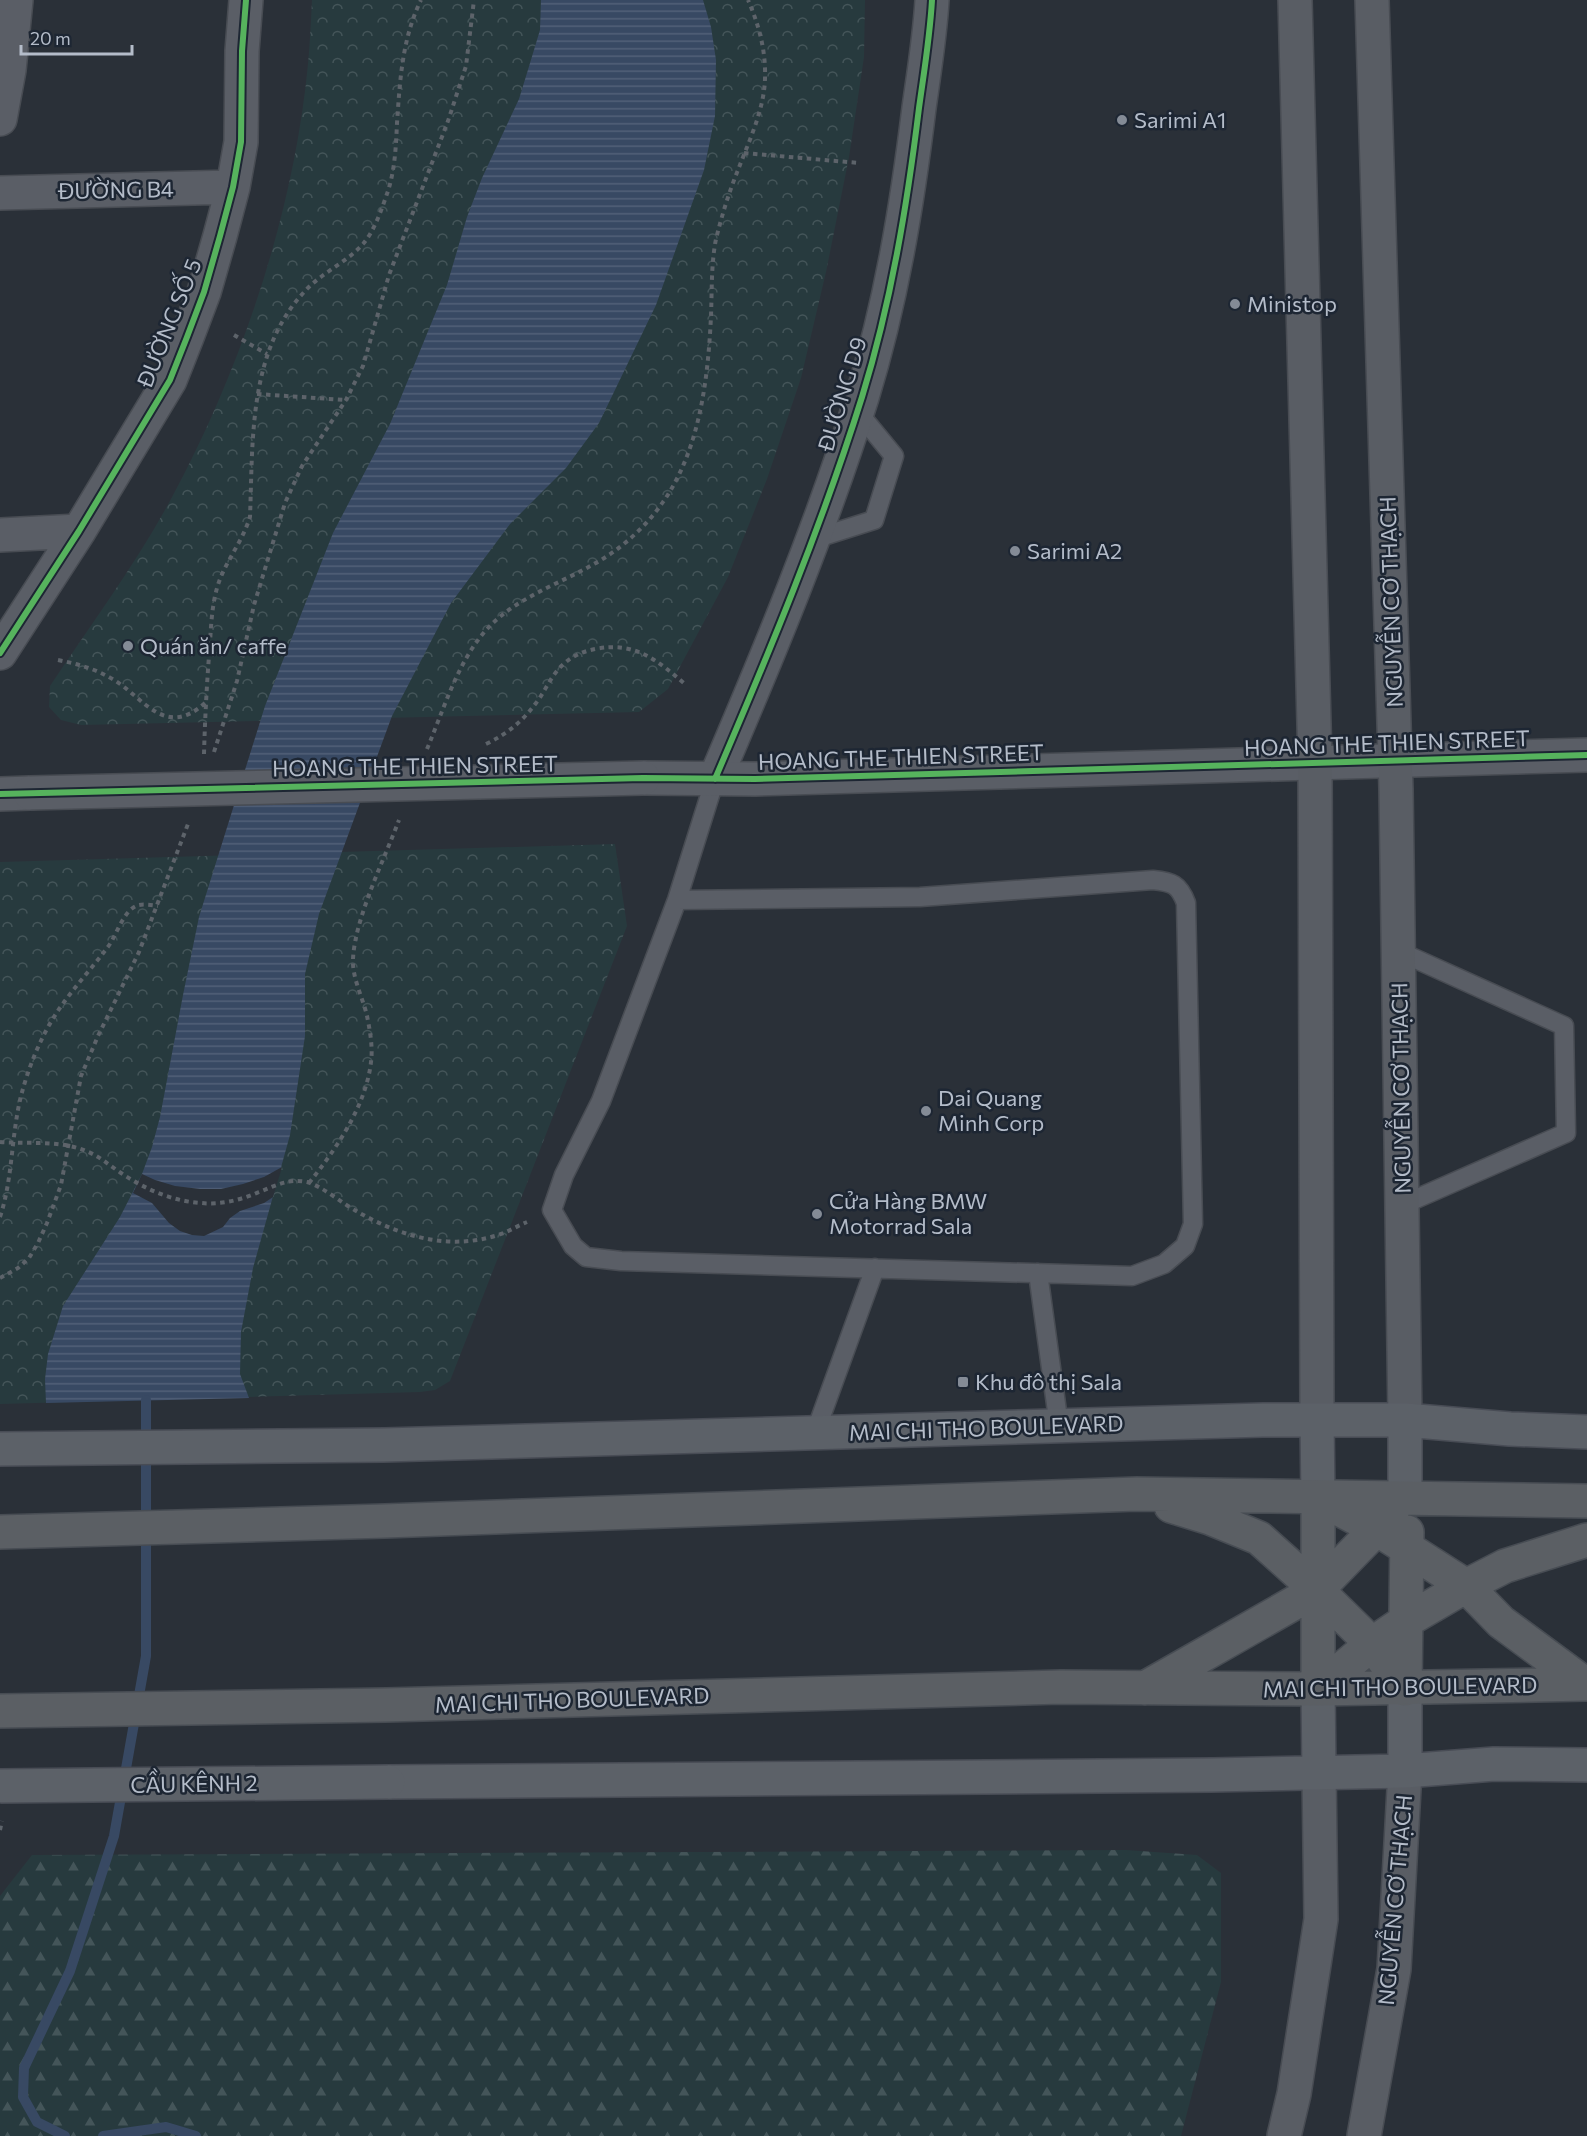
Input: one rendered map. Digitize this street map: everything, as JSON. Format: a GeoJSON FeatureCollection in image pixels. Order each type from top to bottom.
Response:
{"type":"FeatureCollection","features":[{"type":"Feature","properties":{"kind":"highway"},"geometry":{"type":"LineString","coordinates":[[0,1532],[385,1521],[1137,1494],[1587,1501]]}},
{"type":"Feature","properties":{"kind":"highway"},"geometry":{"type":"LineString","coordinates":[[1137,1494],[1210,1518],[1259,1538],[1372,1644],[1405,1689]]}},
{"type":"Feature","properties":{"kind":"highway"},"geometry":{"type":"LineString","coordinates":[[1318,1498],[1377,1529],[1466,1586],[1501,1622],[1586,1684]]}},
{"type":"Feature","properties":{"kind":"highway"},"geometry":{"type":"LineString","coordinates":[[1318,1498],[1318,1689]]}},
{"type":"Feature","properties":{"kind":"highway"},"geometry":{"type":"LineString","coordinates":[[1145,1688],[1317,1590],[1405,1498]]}},
{"type":"Feature","properties":{"kind":"highway"},"geometry":{"type":"LineString","coordinates":[[1405,1498],[1408,1549],[1405,1689]]}},
{"type":"Feature","properties":{"kind":"highway"},"geometry":{"type":"LineString","coordinates":[[1318,1689],[1372,1644],[1466,1586],[1505,1566],[1587,1540]]}},
{"type":"Feature","properties":{"kind":"highway","name":"MAI CHI THO BOULEVARD"},"geometry":{"type":"LineString","coordinates":[[0,1711],[386,1705],[1061,1687],[1405,1689],[1586,1684]]}},
{"type":"Feature","properties":{"kind":"main road"},"geometry":{"type":"LineString","coordinates":[[1295,0],[1315,762],[1318,1498]]}},
{"type":"Feature","properties":{"kind":"main road","name":"NGUYỄN CƠ THẠCH"},"geometry":{"type":"LineString","coordinates":[[1372,0],[1396,761],[1405,1420]]}},
{"type":"Feature","properties":{"kind":"main road","name":"MAI CHI THO BOULEVARD"},"geometry":{"type":"LineString","coordinates":[[0,1449],[384,1445],[1263,1420],[1405,1420],[1510,1429],[1587,1432]]}},
{"type":"Feature","properties":{"kind":"main road"},"geometry":{"type":"LineString","coordinates":[[1405,1420],[1405,1498]]}},
{"type":"Feature","properties":{"kind":"main road"},"geometry":{"type":"LineString","coordinates":[[1284,2136],[1294,2094],[1321,1919],[1318,1689]]}},
{"type":"Feature","properties":{"kind":"main road"},"geometry":{"type":"LineString","coordinates":[[1405,1689],[1405,1771]]}},
{"type":"Feature","properties":{"kind":"main road"},"geometry":{"type":"LineString","coordinates":[[1319,1773],[1405,1771],[1494,1764],[1587,1765]]}},
{"type":"Feature","properties":{"kind":"main road","name":"NGUYỄN CƠ THẠCH"},"geometry":{"type":"LineString","coordinates":[[1364,2136],[1394,1969],[1405,1771]]}},
{"type":"Feature","properties":{"kind":"main road","name":"CẦU KÊNH 2"},"geometry":{"type":"LineString","coordinates":[[0,1786],[1319,1773]]}},
{"type":"Feature","properties":{"kind":"street"},"geometry":{"type":"LineString","coordinates":[[0,119],[9,70],[16,0]]}},
{"type":"Feature","properties":{"kind":"street","name":"ĐƯỜNG SỐ 5"},"geometry":{"type":"LineString","coordinates":[[0,653],[79,531],[170,380],[204,292],[233,187],[241,142],[242,51],[246,0]]}},
{"type":"Feature","properties":{"kind":"street","name":"ĐƯỜNG D9"},"geometry":{"type":"LineString","coordinates":[[715,778],[776,638],[814,539],[857,411],[893,278],[913,162],[932,0]]}},
{"type":"Feature","properties":{"kind":"street","name":"ĐƯỜNG B4"},"geometry":{"type":"LineString","coordinates":[[0,193],[233,187]]}},
{"type":"Feature","properties":{"kind":"street"},"geometry":{"type":"LineString","coordinates":[[0,535],[79,531]]}},
{"type":"Feature","properties":{"kind":"street","name":"HOANG THE THIEN STREET"},"geometry":{"type":"LineString","coordinates":[[15,794],[643,778],[755,779],[1587,755]]}},
{"type":"Feature","properties":{"kind":"lane"},"geometry":{"type":"LineString","coordinates":[[814,539],[874,520],[894,456],[857,411]]}},
{"type":"Feature","properties":{"kind":"lane"},"geometry":{"type":"LineString","coordinates":[[677,900],[920,897],[1153,880],[1166,881],[1176,886],[1182,892],[1186,903],[1193,1224],[1185,1246],[1164,1264],[1132,1276],[621,1261],[586,1257],[573,1246],[552,1210],[564,1175],[601,1101],[677,900],[715,778]]}},
{"type":"Feature","properties":{"kind":"lane"},"geometry":{"type":"LineString","coordinates":[[1398,951],[1564,1026],[1566,1121],[1566,1133],[1402,1205]]}},
{"type":"Feature","properties":{"kind":"lane"},"geometry":{"type":"LineString","coordinates":[[815,1433],[875,1268]]}},
{"type":"Feature","properties":{"kind":"lane"},"geometry":{"type":"LineString","coordinates":[[1038,1273],[1059,1426]]}},
{"type":"Feature","properties":{"kind":"path"},"geometry":{"type":"LineString","coordinates":[[204,757],[205,703],[213,609],[217,588],[246,531],[250,517],[257,394],[267,354],[281,325],[296,302],[307,289],[363,243],[381,209],[389,189],[393,169],[403,53],[412,20],[422,0]]}},
{"type":"Feature","properties":{"kind":"path"},"geometry":{"type":"LineString","coordinates":[[212,758],[237,681],[254,605],[285,502],[302,466],[346,400],[363,366],[389,275],[448,121],[466,66],[474,0]]}},
{"type":"Feature","properties":{"kind":"path"},"geometry":{"type":"LineString","coordinates":[[433,754],[424,755],[459,674],[472,649],[488,628],[511,608],[593,565],[618,548],[643,526],[663,503],[677,477],[689,448],[705,386],[716,242],[725,205],[760,111],[765,80],[764,52],[756,19],[748,0]]}},
{"type":"Feature","properties":{"kind":"path"},"geometry":{"type":"LineString","coordinates":[[744,153],[859,163]]}},
{"type":"Feature","properties":{"kind":"path"},"geometry":{"type":"LineString","coordinates":[[234,335],[267,354]]}},
{"type":"Feature","properties":{"kind":"path"},"geometry":{"type":"LineString","coordinates":[[257,394],[346,400]]}},
{"type":"Feature","properties":{"kind":"path"},"geometry":{"type":"LineString","coordinates":[[483,746],[509,733],[538,701],[566,662],[584,651],[606,647],[626,647],[650,656],[686,685]]}},
{"type":"Feature","properties":{"kind":"path"},"geometry":{"type":"LineString","coordinates":[[58,660],[102,672],[117,681],[148,709],[159,714],[179,717],[198,710],[205,703]]}},
{"type":"Feature","properties":{"kind":"path"},"geometry":{"type":"LineString","coordinates":[[309,1183],[322,1167],[348,1125],[364,1092],[372,1061],[367,1015],[353,961],[356,934],[399,819]]}},
{"type":"Feature","properties":{"kind":"path"},"geometry":{"type":"LineString","coordinates":[[0,1278],[18,1268],[29,1258],[38,1243],[61,1185],[81,1076],[139,952],[189,821]]}},
{"type":"Feature","properties":{"kind":"path"},"geometry":{"type":"LineString","coordinates":[[0,1217],[7,1195],[21,1098],[27,1076],[47,1031],[60,1007],[111,944],[129,912],[139,905],[158,906]]}},
{"type":"Feature","properties":{"kind":"path"},"geometry":{"type":"LineString","coordinates":[[0,1142],[68,1145],[87,1151],[137,1183],[182,1201],[203,1203],[240,1199],[287,1181],[309,1183],[396,1231],[435,1241],[469,1242],[498,1235],[552,1210]]}},
{"type":"Feature","properties":{"kind":"green space"},"geometry":{"type":"Polygon","coordinates":[[[312,0],[865,0],[864,57],[849,157],[826,272],[801,378],[767,479],[728,577],[668,689],[639,712],[81,725],[61,720],[49,707],[50,686],[128,570],[171,499],[197,448],[242,342],[261,288],[291,176],[308,64],[312,0]]]}},
{"type":"Feature","properties":{"kind":"green space"},"geometry":{"type":"Polygon","coordinates":[[[615,844],[627,926],[450,1381],[435,1390],[420,1392],[0,1404],[0,862],[615,844]]]}},
{"type":"Feature","properties":{"kind":"green space"},"geometry":{"type":"Polygon","coordinates":[[[1126,1850],[1197,1855],[1221,1873],[1221,1982],[1181,2136],[0,2136],[0,1896],[32,1855],[1126,1850]]]}},
{"type":"Feature","properties":{"kind":"water"},"geometry":{"type":"Polygon","coordinates":[[[541,0],[703,0],[711,27],[716,60],[715,116],[704,170],[656,305],[599,423],[566,468],[510,524],[451,603],[392,716],[319,914],[305,974],[305,1036],[290,1135],[253,1268],[241,1332],[240,1374],[249,1398],[46,1403],[45,1379],[48,1354],[63,1306],[120,1217],[142,1174],[152,1147],[160,1117],[199,917],[265,706],[333,533],[390,424],[447,285],[467,217],[482,178],[519,99],[540,30],[541,0]]]}},
{"type":"Feature","properties":{"kind":"pier"},"geometry":{"type":"Polygon","coordinates":[[[282,1167],[273,1197],[264,1203],[240,1211],[223,1227],[204,1236],[180,1231],[169,1223],[152,1203],[133,1193],[142,1174],[175,1186],[221,1189],[264,1177],[282,1167]]]}},
{"type":"Feature","properties":{"kind":"waterway"},"geometry":{"type":"LineString","coordinates":[[65,2136],[37,2122],[23,2097],[24,2068],[70,1971],[114,1836],[146,1656],[146,1400]]}},
{"type":"Feature","properties":{"kind":"waterway"},"geometry":{"type":"LineString","coordinates":[[103,2136],[166,2127],[196,2136]]}},
{"type":"Feature","properties":{"kind":"cycle path"},"geometry":{"type":"LineString","coordinates":[[0,653],[79,531],[170,380],[204,292],[233,187],[241,142],[242,51],[246,0]]}},
{"type":"Feature","properties":{"kind":"cycle path"},"geometry":{"type":"LineString","coordinates":[[715,779],[812,542],[846,446],[872,362],[890,290],[903,218],[927,54],[932,0]]}},
{"type":"Feature","properties":{"kind":"cycle path"},"geometry":{"type":"LineString","coordinates":[[0,794],[643,778],[755,779],[1587,755]]}},
{"type":"Feature","properties":{"kind":"place","name":"Sarimi A1"},"geometry":{"type":"Point","coordinates":[1122,120]}},
{"type":"Feature","properties":{"kind":"place","name":"Ministop"},"geometry":{"type":"Point","coordinates":[1235,304]}},
{"type":"Feature","properties":{"kind":"place","name":"Sarimi A2"},"geometry":{"type":"Point","coordinates":[1015,551]}},
{"type":"Feature","properties":{"kind":"place","name":"Quán ăn/ caffe"},"geometry":{"type":"Point","coordinates":[128,646]}},
{"type":"Feature","properties":{"kind":"place","name":"Dai Quang Minh Corp"},"geometry":{"type":"Point","coordinates":[926,1111]}},
{"type":"Feature","properties":{"kind":"place","name":"Cửa Hàng BMW Motorrad Sala"},"geometry":{"type":"Point","coordinates":[817,1214]}},
{"type":"Feature","properties":{"kind":"place","name":"Khu đô thị Sala"},"geometry":{"type":"Point","coordinates":[963,1382]}}]}
